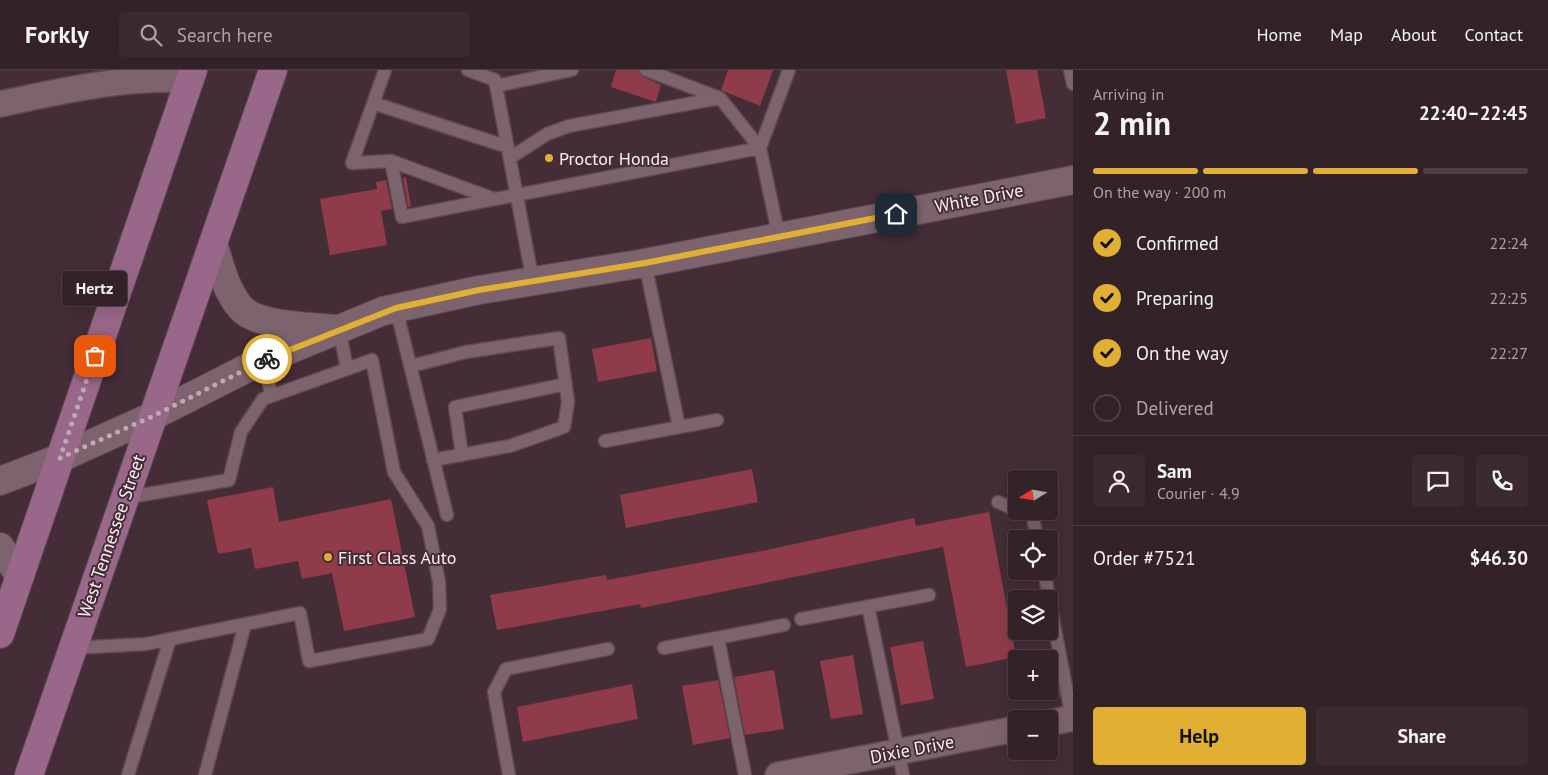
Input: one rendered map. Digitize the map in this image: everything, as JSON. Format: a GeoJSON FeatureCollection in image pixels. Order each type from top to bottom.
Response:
{"type":"FeatureCollection","features":[{"type":"Feature","properties":{"kind":"main road","name":"West Tennessee Street"},"geometry":{"type":"LineString","coordinates":[[29,775],[273,70]]}},
{"type":"Feature","properties":{"kind":"main road"},"geometry":{"type":"LineString","coordinates":[[0,634],[191,75]]}},
{"type":"Feature","properties":{"kind":"street"},"geometry":{"type":"LineString","coordinates":[[0,104],[119,82],[191,75]]}},
{"type":"Feature","properties":{"kind":"street","name":"White Drive"},"geometry":{"type":"LineString","coordinates":[[0,481],[60,458],[153,416],[266,360],[339,329],[396,308],[779,238],[1073,180]]}},
{"type":"Feature","properties":{"kind":"street"},"geometry":{"type":"LineString","coordinates":[[213,243],[224,277],[241,308],[254,316],[277,323],[339,329]]}},
{"type":"Feature","properties":{"kind":"street"},"geometry":{"type":"LineString","coordinates":[[0,548],[20,576]]}},
{"type":"Feature","properties":{"kind":"street","name":"Dixie Drive"},"geometry":{"type":"LineString","coordinates":[[778,775],[901,764],[1008,731]]}},
{"type":"Feature","properties":{"kind":"lane"},"geometry":{"type":"LineString","coordinates":[[385,70],[352,163],[391,161],[496,199]]}},
{"type":"Feature","properties":{"kind":"lane"},"geometry":{"type":"LineString","coordinates":[[468,70],[495,80],[533,282]]}},
{"type":"Feature","properties":{"kind":"lane"},"geometry":{"type":"LineString","coordinates":[[496,86],[572,70]]}},
{"type":"Feature","properties":{"kind":"lane"},"geometry":{"type":"LineString","coordinates":[[646,70],[720,98],[760,148],[779,238]]}},
{"type":"Feature","properties":{"kind":"lane"},"geometry":{"type":"LineString","coordinates":[[760,148],[790,70]]}},
{"type":"Feature","properties":{"kind":"lane"},"geometry":{"type":"LineString","coordinates":[[1070,70],[1073,84]]}},
{"type":"Feature","properties":{"kind":"lane"},"geometry":{"type":"LineString","coordinates":[[373,103],[509,152],[569,126],[720,98]]}},
{"type":"Feature","properties":{"kind":"lane"},"geometry":{"type":"LineString","coordinates":[[391,161],[402,217],[760,148]]}},
{"type":"Feature","properties":{"kind":"lane"},"geometry":{"type":"LineString","coordinates":[[645,263],[679,427]]}},
{"type":"Feature","properties":{"kind":"lane"},"geometry":{"type":"LineString","coordinates":[[396,308],[447,515]]}},
{"type":"Feature","properties":{"kind":"lane"},"geometry":{"type":"LineString","coordinates":[[339,329],[347,368]]}},
{"type":"Feature","properties":{"kind":"lane"},"geometry":{"type":"LineString","coordinates":[[411,366],[466,352],[559,338],[568,402],[564,427],[510,446],[433,460]]}},
{"type":"Feature","properties":{"kind":"lane"},"geometry":{"type":"LineString","coordinates":[[266,360],[271,396]]}},
{"type":"Feature","properties":{"kind":"lane"},"geometry":{"type":"LineString","coordinates":[[72,648],[146,644],[300,613],[309,660],[428,639],[440,608],[439,582],[428,526],[394,472],[372,360],[263,399],[241,432],[229,480],[124,498]]}},
{"type":"Feature","properties":{"kind":"lane"},"geometry":{"type":"LineString","coordinates":[[462,455],[456,407],[566,384]]}},
{"type":"Feature","properties":{"kind":"lane"},"geometry":{"type":"LineString","coordinates":[[605,441],[718,420]]}},
{"type":"Feature","properties":{"kind":"lane"},"geometry":{"type":"LineString","coordinates":[[998,502],[1008,506]]}},
{"type":"Feature","properties":{"kind":"lane"},"geometry":{"type":"LineString","coordinates":[[1045,580],[1065,720]]}},
{"type":"Feature","properties":{"kind":"lane"},"geometry":{"type":"LineString","coordinates":[[801,619],[929,595]]}},
{"type":"Feature","properties":{"kind":"lane"},"geometry":{"type":"LineString","coordinates":[[868,606],[901,764]]}},
{"type":"Feature","properties":{"kind":"lane"},"geometry":{"type":"LineString","coordinates":[[205,775],[245,624]]}},
{"type":"Feature","properties":{"kind":"lane"},"geometry":{"type":"LineString","coordinates":[[664,648],[784,626]]}},
{"type":"Feature","properties":{"kind":"lane"},"geometry":{"type":"LineString","coordinates":[[718,638],[746,775]]}},
{"type":"Feature","properties":{"kind":"lane"},"geometry":{"type":"LineString","coordinates":[[128,775],[170,639]]}},
{"type":"Feature","properties":{"kind":"lane"},"geometry":{"type":"LineString","coordinates":[[509,775],[494,692],[506,669],[608,649]]}},
{"type":"Feature","properties":{"kind":"building"},"geometry":{"type":"Polygon","coordinates":[[[616,70],[638,70],[643,77],[661,85],[656,102],[611,87],[616,70]]]}},
{"type":"Feature","properties":{"kind":"building"},"geometry":{"type":"Polygon","coordinates":[[[728,70],[773,70],[760,106],[721,90],[728,70]]]}},
{"type":"Feature","properties":{"kind":"building"},"geometry":{"type":"Polygon","coordinates":[[[1006,70],[1037,70],[1046,118],[1016,124],[1006,70]]]}},
{"type":"Feature","properties":{"kind":"building"},"geometry":{"type":"Polygon","coordinates":[[[406,177],[411,206],[408,207],[403,178],[406,177]]]}},
{"type":"Feature","properties":{"kind":"building"},"geometry":{"type":"Polygon","coordinates":[[[386,180],[392,209],[381,211],[387,245],[330,255],[320,199],[377,189],[376,182],[386,180]]]}},
{"type":"Feature","properties":{"kind":"building"},"geometry":{"type":"Polygon","coordinates":[[[651,338],[657,371],[598,382],[592,349],[651,338]]]}},
{"type":"Feature","properties":{"kind":"building"},"geometry":{"type":"Polygon","coordinates":[[[752,469],[758,502],[626,528],[620,495],[752,469]]]}},
{"type":"Feature","properties":{"kind":"building","name":"First Class Auto"},"geometry":{"type":"Polygon","coordinates":[[[273,487],[279,522],[391,499],[415,617],[344,631],[332,573],[302,579],[298,561],[255,569],[251,548],[218,554],[207,500],[273,487]]]}},
{"type":"Feature","properties":{"kind":"building"},"geometry":{"type":"Polygon","coordinates":[[[989,512],[1008,614],[1008,640],[1013,640],[1015,650],[1008,650],[1008,659],[966,667],[943,547],[641,608],[640,604],[497,630],[490,595],[606,575],[607,580],[767,550],[914,518],[916,526],[989,512]]]}},
{"type":"Feature","properties":{"kind":"building"},"geometry":{"type":"Polygon","coordinates":[[[923,641],[934,699],[901,705],[890,647],[923,641]]]}},
{"type":"Feature","properties":{"kind":"building"},"geometry":{"type":"Polygon","coordinates":[[[853,655],[863,714],[831,719],[820,661],[853,655]]]}},
{"type":"Feature","properties":{"kind":"building"},"geometry":{"type":"Polygon","coordinates":[[[774,670],[784,729],[745,735],[734,677],[774,670]]]}},
{"type":"Feature","properties":{"kind":"building"},"geometry":{"type":"Polygon","coordinates":[[[718,680],[730,738],[693,745],[682,686],[718,680]]]}},
{"type":"Feature","properties":{"kind":"building"},"geometry":{"type":"Polygon","coordinates":[[[632,684],[638,719],[523,742],[517,707],[632,684]]]}},
{"type":"Feature","properties":{"kind":"way so far"},"geometry":{"type":"LineString","coordinates":[[95,356],[60,458],[153,416],[267,359]]}},
{"type":"Feature","properties":{"kind":"place","name":"Proctor Honda"},"geometry":{"type":"Point","coordinates":[549,158]}},
{"type":"Feature","properties":{"kind":"place","name":"Hertz"},"geometry":{"type":"Point","coordinates":[95,356]}},
{"type":"Feature","properties":{"kind":"place","name":"First Class Auto"},"geometry":{"type":"Point","coordinates":[328,557]}},
{"type":"Feature","properties":{"kind":"route"},"geometry":{"type":"LineString","coordinates":[[267,359],[383,311],[396,308],[479,290],[645,263],[896,214]]}}]}
